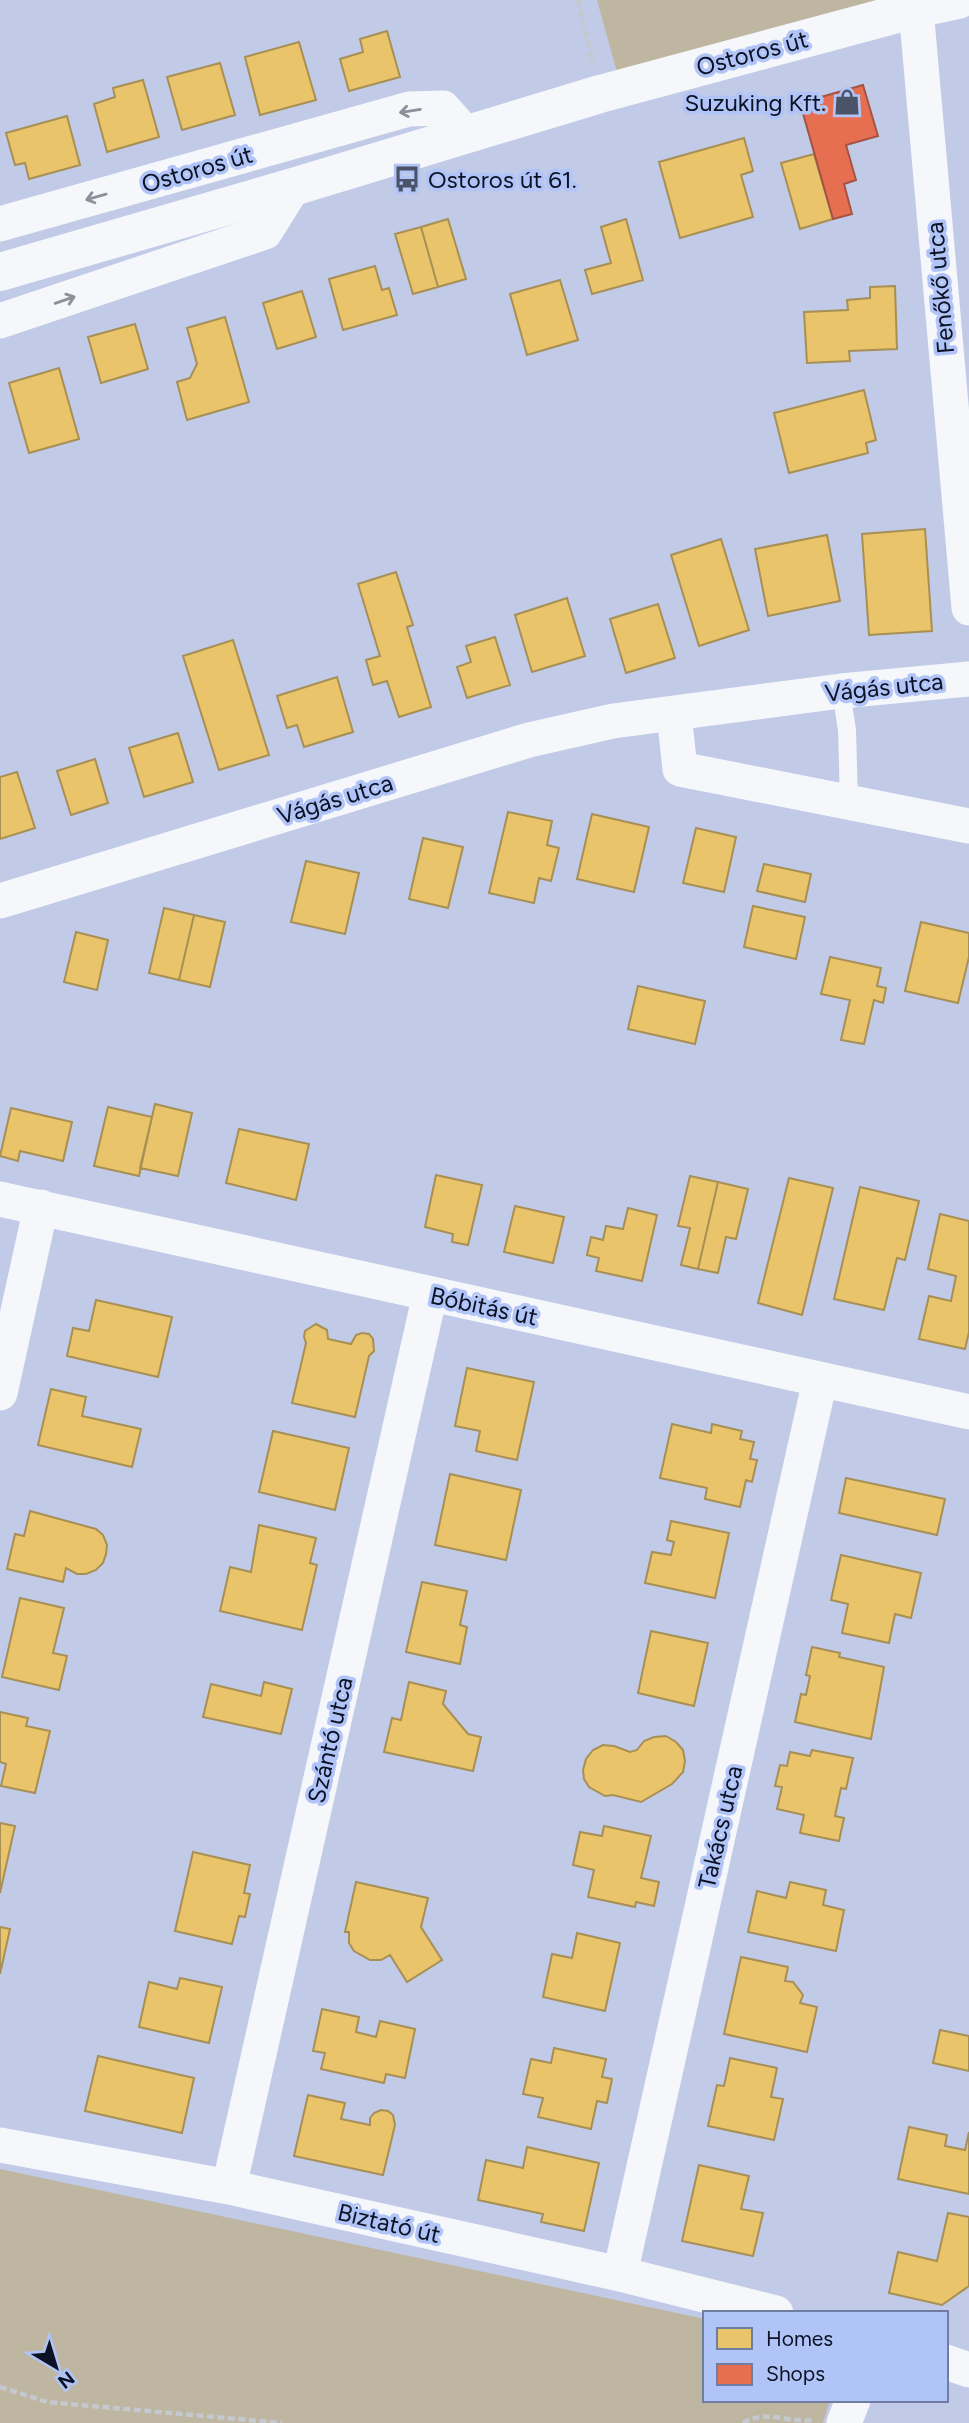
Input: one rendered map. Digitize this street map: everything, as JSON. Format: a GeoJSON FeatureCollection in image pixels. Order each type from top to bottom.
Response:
{"type":"FeatureCollection","features":[{"type":"Feature","properties":{"kind":"main road","name":"Ostoros út"},"geometry":{"type":"LineString","coordinates":[[0,272],[600,94],[958,0]]}},
{"type":"Feature","properties":{"kind":"street","name":"Fenőkő utca"},"geometry":{"type":"LineString","coordinates":[[916,9],[969,608]]}},
{"type":"Feature","properties":{"kind":"street","name":"Ostoros út"},"geometry":{"type":"LineString","coordinates":[[0,224],[410,109],[443,108],[466,134]]}},
{"type":"Feature","properties":{"kind":"street"},"geometry":{"type":"LineString","coordinates":[[0,321],[265,232],[293,187]]}},
{"type":"Feature","properties":{"kind":"street","name":"Vágás utca"},"geometry":{"type":"LineString","coordinates":[[0,901],[529,740],[613,722],[841,691],[969,678]]}},
{"type":"Feature","properties":{"kind":"street"},"geometry":{"type":"LineString","coordinates":[[674,714],[680,769],[969,826]]}},
{"type":"Feature","properties":{"kind":"street","name":"Bóbitás út"},"geometry":{"type":"LineString","coordinates":[[0,1199],[969,1412]]}},
{"type":"Feature","properties":{"kind":"street"},"geometry":{"type":"LineString","coordinates":[[0,1393],[41,1207]]}},
{"type":"Feature","properties":{"kind":"street","name":"Szántó utca"},"geometry":{"type":"LineString","coordinates":[[229,2187],[430,1294]]}},
{"type":"Feature","properties":{"kind":"street","name":"Takács utca"},"geometry":{"type":"LineString","coordinates":[[620,2274],[820,1380]]}},
{"type":"Feature","properties":{"kind":"street","name":"Biztató út"},"geometry":{"type":"LineString","coordinates":[[0,2145],[229,2187],[620,2274],[768,2311]]}},
{"type":"Feature","properties":{"kind":"street"},"geometry":{"type":"LineString","coordinates":[[948,2363],[969,2370]]}},
{"type":"Feature","properties":{"kind":"lane"},"geometry":{"type":"LineString","coordinates":[[841,691],[847,730],[849,802]]}},
{"type":"Feature","properties":{"kind":"path"},"geometry":{"type":"LineString","coordinates":[[578,0],[600,94]]}},
{"type":"Feature","properties":{"kind":"path"},"geometry":{"type":"LineString","coordinates":[[0,2387],[47,2402],[282,2423]]}},
{"type":"Feature","properties":{"kind":"path"},"geometry":{"type":"LineString","coordinates":[[743,2423],[756,2416],[803,2421],[848,2412]]}},
{"type":"Feature","properties":{"kind":"shaded area"},"geometry":{"type":"Polygon","coordinates":[[[597,0],[910,0],[618,76],[597,0]]]}},
{"type":"Feature","properties":{"kind":"shaded area"},"geometry":{"type":"Polygon","coordinates":[[[0,2169],[703,2319],[703,2402],[829,2402],[823,2423],[0,2423],[0,2169]]]}},
{"type":"Feature","properties":{"kind":"building: Homes"},"geometry":{"type":"Polygon","coordinates":[[[387,31],[400,77],[349,91],[340,59],[363,52],[360,39],[387,31]]]}},
{"type":"Feature","properties":{"kind":"building: Homes"},"geometry":{"type":"Polygon","coordinates":[[[299,42],[316,100],[260,115],[245,57],[299,42]]]}},
{"type":"Feature","properties":{"kind":"building: Homes"},"geometry":{"type":"Polygon","coordinates":[[[220,63],[235,115],[182,130],[167,77],[220,63]]]}},
{"type":"Feature","properties":{"kind":"building: Homes"},"geometry":{"type":"Polygon","coordinates":[[[143,80],[159,137],[107,152],[94,104],[115,97],[113,88],[143,80]]]}},
{"type":"Feature","properties":{"kind":"building: Homes"},"geometry":{"type":"Polygon","coordinates":[[[67,116],[80,165],[29,179],[25,163],[15,165],[6,133],[67,116]]]}},
{"type":"Feature","properties":{"kind":"building: Homes"},"geometry":{"type":"Polygon","coordinates":[[[744,138],[753,171],[741,175],[753,217],[680,238],[659,162],[744,138]]]}},
{"type":"Feature","properties":{"kind":"building: Homes"},"geometry":{"type":"Polygon","coordinates":[[[814,154],[833,219],[800,229],[781,163],[814,154]]]}},
{"type":"Feature","properties":{"kind":"building: Homes"},"geometry":{"type":"Polygon","coordinates":[[[448,219],[466,279],[438,287],[421,227],[448,219]]]}},
{"type":"Feature","properties":{"kind":"building: Homes"},"geometry":{"type":"Polygon","coordinates":[[[626,219],[643,280],[592,294],[585,270],[611,263],[601,227],[626,219]]]}},
{"type":"Feature","properties":{"kind":"building: Homes"},"geometry":{"type":"Polygon","coordinates":[[[421,227],[438,287],[413,294],[395,234],[421,227]]]}},
{"type":"Feature","properties":{"kind":"building: Homes"},"geometry":{"type":"Polygon","coordinates":[[[375,266],[382,290],[389,288],[397,315],[343,330],[329,279],[375,266]]]}},
{"type":"Feature","properties":{"kind":"building: Homes"},"geometry":{"type":"Polygon","coordinates":[[[560,280],[578,340],[527,355],[510,294],[560,280]]]}},
{"type":"Feature","properties":{"kind":"building: Homes"},"geometry":{"type":"Polygon","coordinates":[[[895,286],[897,349],[849,351],[850,361],[807,363],[804,312],[848,310],[847,300],[870,298],[870,287],[895,286]]]}},
{"type":"Feature","properties":{"kind":"building: Homes"},"geometry":{"type":"Polygon","coordinates":[[[302,291],[316,337],[277,349],[263,303],[302,291]]]}},
{"type":"Feature","properties":{"kind":"building: Homes"},"geometry":{"type":"Polygon","coordinates":[[[225,317],[249,402],[187,420],[177,382],[190,378],[197,364],[187,328],[225,317]]]}},
{"type":"Feature","properties":{"kind":"building: Homes"},"geometry":{"type":"Polygon","coordinates":[[[135,324],[148,369],[101,383],[88,337],[135,324]]]}},
{"type":"Feature","properties":{"kind":"building: Homes"},"geometry":{"type":"Polygon","coordinates":[[[59,368],[79,439],[29,453],[9,383],[59,368]]]}},
{"type":"Feature","properties":{"kind":"building: Homes"},"geometry":{"type":"Polygon","coordinates":[[[864,390],[876,440],[866,443],[868,453],[789,473],[774,413],[864,390]]]}},
{"type":"Feature","properties":{"kind":"building: Homes"},"geometry":{"type":"Polygon","coordinates":[[[925,529],[932,631],[869,635],[862,534],[925,529]]]}},
{"type":"Feature","properties":{"kind":"building: Homes"},"geometry":{"type":"Polygon","coordinates":[[[827,535],[840,601],[768,616],[755,549],[827,535]]]}},
{"type":"Feature","properties":{"kind":"building: Homes"},"geometry":{"type":"Polygon","coordinates":[[[721,539],[749,630],[699,646],[671,555],[721,539]]]}},
{"type":"Feature","properties":{"kind":"building: Homes"},"geometry":{"type":"Polygon","coordinates":[[[396,572],[413,625],[407,627],[431,707],[399,717],[387,681],[373,685],[366,660],[380,656],[358,584],[396,572]]]}},
{"type":"Feature","properties":{"kind":"building: Homes"},"geometry":{"type":"Polygon","coordinates":[[[567,598],[585,656],[532,672],[515,615],[567,598]]]}},
{"type":"Feature","properties":{"kind":"building: Homes"},"geometry":{"type":"Polygon","coordinates":[[[658,604],[675,658],[626,673],[610,619],[658,604]]]}},
{"type":"Feature","properties":{"kind":"building: Homes"},"geometry":{"type":"Polygon","coordinates":[[[495,637],[510,685],[467,698],[457,667],[471,662],[466,646],[495,637]]]}},
{"type":"Feature","properties":{"kind":"building: Homes"},"geometry":{"type":"Polygon","coordinates":[[[233,640],[269,755],[219,770],[183,656],[233,640]]]}},
{"type":"Feature","properties":{"kind":"building: Homes"},"geometry":{"type":"Polygon","coordinates":[[[337,677],[353,732],[304,747],[297,725],[287,728],[277,696],[337,677]]]}},
{"type":"Feature","properties":{"kind":"building: Homes"},"geometry":{"type":"Polygon","coordinates":[[[178,733],[193,782],[144,797],[129,748],[178,733]]]}},
{"type":"Feature","properties":{"kind":"building: Homes"},"geometry":{"type":"Polygon","coordinates":[[[95,759],[108,803],[71,815],[57,771],[95,759]]]}},
{"type":"Feature","properties":{"kind":"building: Homes"},"geometry":{"type":"Polygon","coordinates":[[[17,772],[35,828],[0,839],[0,777],[17,772]]]}},
{"type":"Feature","properties":{"kind":"building: Homes"},"geometry":{"type":"Polygon","coordinates":[[[508,812],[552,821],[547,845],[559,848],[551,881],[539,878],[534,903],[489,893],[508,812]]]}},
{"type":"Feature","properties":{"kind":"building: Homes"},"geometry":{"type":"Polygon","coordinates":[[[592,814],[649,827],[634,892],[577,879],[592,814]]]}},
{"type":"Feature","properties":{"kind":"building: Homes"},"geometry":{"type":"Polygon","coordinates":[[[696,828],[736,837],[724,892],[683,883],[696,828]]]}},
{"type":"Feature","properties":{"kind":"building: Homes"},"geometry":{"type":"Polygon","coordinates":[[[423,838],[463,847],[448,908],[409,899],[423,838]]]}},
{"type":"Feature","properties":{"kind":"building: Homes"},"geometry":{"type":"Polygon","coordinates":[[[306,861],[359,873],[345,934],[291,922],[306,861]]]}},
{"type":"Feature","properties":{"kind":"building: Homes"},"geometry":{"type":"Polygon","coordinates":[[[764,864],[811,874],[805,902],[757,891],[764,864]]]}},
{"type":"Feature","properties":{"kind":"building: Homes"},"geometry":{"type":"Polygon","coordinates":[[[753,906],[805,917],[796,959],[744,947],[753,906]]]}},
{"type":"Feature","properties":{"kind":"building: Homes"},"geometry":{"type":"Polygon","coordinates":[[[164,908],[194,915],[179,980],[149,973],[164,908]]]}},
{"type":"Feature","properties":{"kind":"building: Homes"},"geometry":{"type":"Polygon","coordinates":[[[194,915],[225,922],[210,987],[179,980],[194,915]]]}},
{"type":"Feature","properties":{"kind":"building: Homes"},"geometry":{"type":"Polygon","coordinates":[[[921,922],[969,933],[969,957],[958,1003],[905,991],[921,922]]]}},
{"type":"Feature","properties":{"kind":"building: Homes"},"geometry":{"type":"Polygon","coordinates":[[[76,932],[108,940],[97,990],[64,982],[76,932]]]}},
{"type":"Feature","properties":{"kind":"building: Homes"},"geometry":{"type":"Polygon","coordinates":[[[830,957],[881,968],[877,986],[886,988],[883,1003],[874,1000],[864,1044],[841,1040],[850,1000],[821,994],[830,957]]]}},
{"type":"Feature","properties":{"kind":"building: Homes"},"geometry":{"type":"Polygon","coordinates":[[[638,986],[705,1001],[695,1044],[628,1029],[638,986]]]}},
{"type":"Feature","properties":{"kind":"building: Homes"},"geometry":{"type":"Polygon","coordinates":[[[155,1104],[192,1113],[178,1176],[140,1168],[155,1104]]]}},
{"type":"Feature","properties":{"kind":"building: Homes"},"geometry":{"type":"Polygon","coordinates":[[[108,1107],[152,1117],[139,1176],[94,1166],[108,1107]]]}},
{"type":"Feature","properties":{"kind":"building: Homes"},"geometry":{"type":"Polygon","coordinates":[[[11,1108],[72,1122],[63,1161],[20,1151],[18,1161],[0,1156],[11,1108]]]}},
{"type":"Feature","properties":{"kind":"building: Homes"},"geometry":{"type":"Polygon","coordinates":[[[239,1129],[309,1144],[296,1200],[226,1183],[239,1129]]]}},
{"type":"Feature","properties":{"kind":"building: Homes"},"geometry":{"type":"Polygon","coordinates":[[[436,1175],[482,1185],[468,1245],[452,1242],[453,1234],[425,1227],[436,1175]]]}},
{"type":"Feature","properties":{"kind":"building: Homes"},"geometry":{"type":"Polygon","coordinates":[[[690,1176],[718,1182],[698,1269],[681,1265],[690,1228],[678,1226],[690,1176]]]}},
{"type":"Feature","properties":{"kind":"building: Homes"},"geometry":{"type":"Polygon","coordinates":[[[789,1178],[833,1188],[802,1315],[758,1303],[789,1178]]]}},
{"type":"Feature","properties":{"kind":"building: Homes"},"geometry":{"type":"Polygon","coordinates":[[[718,1182],[748,1189],[736,1239],[726,1237],[718,1273],[698,1269],[718,1182]]]}},
{"type":"Feature","properties":{"kind":"building: Homes"},"geometry":{"type":"Polygon","coordinates":[[[860,1187],[919,1201],[905,1260],[897,1258],[884,1310],[834,1299],[860,1187]]]}},
{"type":"Feature","properties":{"kind":"building: Homes"},"geometry":{"type":"Polygon","coordinates":[[[515,1206],[564,1217],[553,1263],[504,1252],[515,1206]]]}},
{"type":"Feature","properties":{"kind":"building: Homes"},"geometry":{"type":"Polygon","coordinates":[[[628,1208],[657,1215],[642,1281],[596,1271],[599,1258],[587,1255],[591,1237],[603,1240],[606,1226],[623,1229],[628,1208]]]}},
{"type":"Feature","properties":{"kind":"building: Homes"},"geometry":{"type":"Polygon","coordinates":[[[940,1214],[969,1221],[969,1332],[965,1349],[919,1339],[929,1296],[951,1301],[956,1276],[928,1269],[940,1214]]]}},
{"type":"Feature","properties":{"kind":"building: Homes"},"geometry":{"type":"Polygon","coordinates":[[[96,1300],[172,1317],[158,1377],[67,1356],[73,1328],[89,1331],[96,1300]]]}},
{"type":"Feature","properties":{"kind":"building: Homes"},"geometry":{"type":"Polygon","coordinates":[[[316,1324],[327,1330],[328,1339],[351,1344],[356,1335],[362,1333],[369,1334],[373,1339],[374,1351],[369,1356],[355,1417],[292,1403],[306,1343],[305,1331],[316,1324]]]}},
{"type":"Feature","properties":{"kind":"building: Homes"},"geometry":{"type":"Polygon","coordinates":[[[467,1368],[534,1382],[517,1460],[476,1451],[480,1431],[455,1426],[467,1368]]]}},
{"type":"Feature","properties":{"kind":"building: Homes"},"geometry":{"type":"Polygon","coordinates":[[[51,1389],[86,1397],[82,1416],[141,1429],[132,1467],[38,1445],[51,1389]]]}},
{"type":"Feature","properties":{"kind":"building: Homes"},"geometry":{"type":"Polygon","coordinates":[[[672,1424],[711,1433],[712,1424],[742,1431],[740,1439],[754,1442],[750,1459],[757,1460],[752,1482],[746,1480],[740,1507],[705,1499],[707,1488],[660,1478],[672,1424]]]}},
{"type":"Feature","properties":{"kind":"building: Homes"},"geometry":{"type":"Polygon","coordinates":[[[273,1431],[349,1448],[335,1510],[259,1492],[273,1431]]]}},
{"type":"Feature","properties":{"kind":"building: Homes"},"geometry":{"type":"Polygon","coordinates":[[[450,1474],[521,1490],[506,1560],[435,1545],[450,1474]]]}},
{"type":"Feature","properties":{"kind":"building: Homes"},"geometry":{"type":"Polygon","coordinates":[[[846,1478],[945,1499],[937,1535],[839,1513],[846,1478]]]}},
{"type":"Feature","properties":{"kind":"building: Homes"},"geometry":{"type":"Polygon","coordinates":[[[30,1511],[96,1529],[103,1535],[107,1545],[103,1563],[86,1574],[77,1574],[66,1568],[63,1582],[7,1569],[15,1534],[24,1536],[30,1511]]]}},
{"type":"Feature","properties":{"kind":"building: Homes"},"geometry":{"type":"Polygon","coordinates":[[[671,1521],[729,1533],[715,1598],[645,1583],[652,1552],[671,1555],[674,1542],[667,1540],[671,1521]]]}},
{"type":"Feature","properties":{"kind":"building: Homes"},"geometry":{"type":"Polygon","coordinates":[[[259,1525],[316,1538],[310,1563],[317,1565],[302,1630],[220,1611],[230,1567],[251,1572],[259,1525]]]}},
{"type":"Feature","properties":{"kind":"building: Homes"},"geometry":{"type":"Polygon","coordinates":[[[841,1555],[921,1573],[911,1618],[895,1614],[889,1643],[842,1633],[848,1604],[831,1600],[841,1555]]]}},
{"type":"Feature","properties":{"kind":"building: Homes"},"geometry":{"type":"Polygon","coordinates":[[[422,1582],[467,1591],[460,1625],[467,1627],[460,1664],[406,1652],[422,1582]]]}},
{"type":"Feature","properties":{"kind":"building: Homes"},"geometry":{"type":"Polygon","coordinates":[[[20,1598],[64,1608],[53,1653],[67,1656],[59,1690],[2,1677],[20,1598]]]}},
{"type":"Feature","properties":{"kind":"building: Homes"},"geometry":{"type":"Polygon","coordinates":[[[651,1631],[708,1643],[694,1706],[638,1693],[651,1631]]]}},
{"type":"Feature","properties":{"kind":"building: Homes"},"geometry":{"type":"Polygon","coordinates":[[[812,1647],[840,1653],[839,1657],[884,1667],[871,1739],[795,1722],[801,1694],[806,1695],[810,1676],[806,1675],[812,1647]]]}},
{"type":"Feature","properties":{"kind":"building: Homes"},"geometry":{"type":"Polygon","coordinates":[[[264,1682],[292,1689],[281,1734],[203,1717],[211,1684],[261,1696],[264,1682]]]}},
{"type":"Feature","properties":{"kind":"building: Homes"},"geometry":{"type":"Polygon","coordinates":[[[409,1682],[446,1691],[443,1704],[468,1734],[481,1737],[473,1771],[384,1752],[392,1718],[401,1720],[409,1682]]]}},
{"type":"Feature","properties":{"kind":"building: Homes"},"geometry":{"type":"Polygon","coordinates":[[[0,1712],[28,1718],[26,1726],[50,1731],[35,1793],[1,1786],[6,1764],[0,1762],[0,1712]]]}},
{"type":"Feature","properties":{"kind":"building: Homes"},"geometry":{"type":"Polygon","coordinates":[[[666,1736],[683,1750],[683,1772],[672,1784],[641,1802],[613,1795],[605,1796],[589,1787],[584,1779],[586,1759],[593,1750],[603,1745],[630,1752],[637,1750],[644,1741],[666,1736]]]}},
{"type":"Feature","properties":{"kind":"building: Homes"},"geometry":{"type":"Polygon","coordinates":[[[812,1750],[853,1758],[846,1789],[841,1788],[835,1816],[844,1818],[839,1841],[800,1833],[804,1815],[777,1809],[782,1787],[775,1786],[780,1765],[787,1766],[790,1752],[810,1756],[812,1750]]]}},
{"type":"Feature","properties":{"kind":"building: Homes"},"geometry":{"type":"Polygon","coordinates":[[[0,1823],[15,1826],[0,1893],[0,1823]]]}},
{"type":"Feature","properties":{"kind":"building: Homes"},"geometry":{"type":"Polygon","coordinates":[[[604,1826],[651,1836],[641,1878],[659,1882],[654,1906],[636,1902],[635,1907],[588,1897],[594,1870],[573,1865],[580,1832],[602,1836],[604,1826]]]}},
{"type":"Feature","properties":{"kind":"building: Homes"},"geometry":{"type":"Polygon","coordinates":[[[193,1852],[250,1865],[244,1893],[250,1894],[245,1917],[239,1916],[232,1944],[175,1931],[193,1852]]]}},
{"type":"Feature","properties":{"kind":"building: Homes"},"geometry":{"type":"Polygon","coordinates":[[[356,1882],[428,1898],[421,1927],[442,1960],[407,1982],[390,1955],[381,1960],[370,1960],[354,1951],[349,1943],[349,1932],[345,1932],[356,1882]]]}},
{"type":"Feature","properties":{"kind":"building: Homes"},"geometry":{"type":"Polygon","coordinates":[[[790,1882],[826,1890],[823,1905],[844,1910],[836,1951],[748,1932],[757,1891],[786,1898],[790,1882]]]}},
{"type":"Feature","properties":{"kind":"building: Homes"},"geometry":{"type":"Polygon","coordinates":[[[0,1927],[10,1929],[0,1974],[0,1927]]]}},
{"type":"Feature","properties":{"kind":"building: Homes"},"geometry":{"type":"Polygon","coordinates":[[[577,1933],[620,1943],[605,2011],[543,1997],[552,1954],[572,1958],[577,1933]]]}},
{"type":"Feature","properties":{"kind":"building: Homes"},"geometry":{"type":"Polygon","coordinates":[[[741,1957],[788,1967],[785,1981],[793,1982],[803,1995],[800,2003],[817,2007],[807,2052],[724,2034],[741,1957]]]}},
{"type":"Feature","properties":{"kind":"building: Homes"},"geometry":{"type":"Polygon","coordinates":[[[180,1978],[222,1987],[209,2043],[139,2027],[149,1982],[177,1989],[180,1978]]]}},
{"type":"Feature","properties":{"kind":"building: Homes"},"geometry":{"type":"Polygon","coordinates":[[[322,2009],[359,2017],[356,2032],[376,2037],[380,2021],[415,2029],[405,2078],[386,2074],[384,2083],[321,2069],[325,2053],[313,2051],[322,2009]]]}},
{"type":"Feature","properties":{"kind":"building: Homes"},"geometry":{"type":"Polygon","coordinates":[[[940,2030],[969,2036],[969,2071],[933,2063],[940,2030]]]}},
{"type":"Feature","properties":{"kind":"building: Homes"},"geometry":{"type":"Polygon","coordinates":[[[554,2048],[606,2059],[602,2077],[612,2079],[607,2103],[597,2101],[591,2129],[538,2117],[543,2098],[523,2094],[531,2059],[551,2063],[554,2048]]]}},
{"type":"Feature","properties":{"kind":"building: Homes"},"geometry":{"type":"Polygon","coordinates":[[[98,2056],[194,2078],[182,2133],[85,2111],[98,2056]]]}},
{"type":"Feature","properties":{"kind":"building: Homes"},"geometry":{"type":"Polygon","coordinates":[[[730,2058],[777,2068],[771,2097],[783,2099],[774,2140],[708,2126],[717,2085],[724,2086],[730,2058]]]}},
{"type":"Feature","properties":{"kind":"building: Homes"},"geometry":{"type":"Polygon","coordinates":[[[308,2095],[345,2103],[341,2119],[370,2125],[370,2118],[374,2113],[381,2110],[393,2115],[395,2125],[383,2175],[294,2156],[308,2095]]]}},
{"type":"Feature","properties":{"kind":"building: Homes"},"geometry":{"type":"Polygon","coordinates":[[[909,2127],[947,2135],[945,2146],[965,2150],[969,2132],[969,2194],[898,2179],[909,2127]]]}},
{"type":"Feature","properties":{"kind":"building: Homes"},"geometry":{"type":"Polygon","coordinates":[[[527,2147],[599,2163],[584,2231],[541,2222],[543,2214],[478,2200],[486,2160],[523,2168],[527,2147]]]}},
{"type":"Feature","properties":{"kind":"building: Homes"},"geometry":{"type":"Polygon","coordinates":[[[699,2165],[749,2176],[741,2209],[763,2213],[753,2256],[682,2241],[699,2165]]]}},
{"type":"Feature","properties":{"kind":"building: Homes"},"geometry":{"type":"Polygon","coordinates":[[[948,2213],[969,2217],[969,2286],[942,2305],[889,2293],[898,2252],[937,2261],[948,2213]]]}},
{"type":"Feature","properties":{"kind":"building: Shops"},"geometry":{"type":"Polygon","coordinates":[[[863,85],[878,136],[846,145],[856,180],[844,184],[852,214],[833,219],[800,103],[863,85]]]}},
{"type":"Feature","properties":{"kind":"place","name":"Suzuking Kft."},"geometry":{"type":"Point","coordinates":[847,102]}},
{"type":"Feature","properties":{"kind":"place","name":"Ostoros út 61."},"geometry":{"type":"Point","coordinates":[407,179]}}]}
